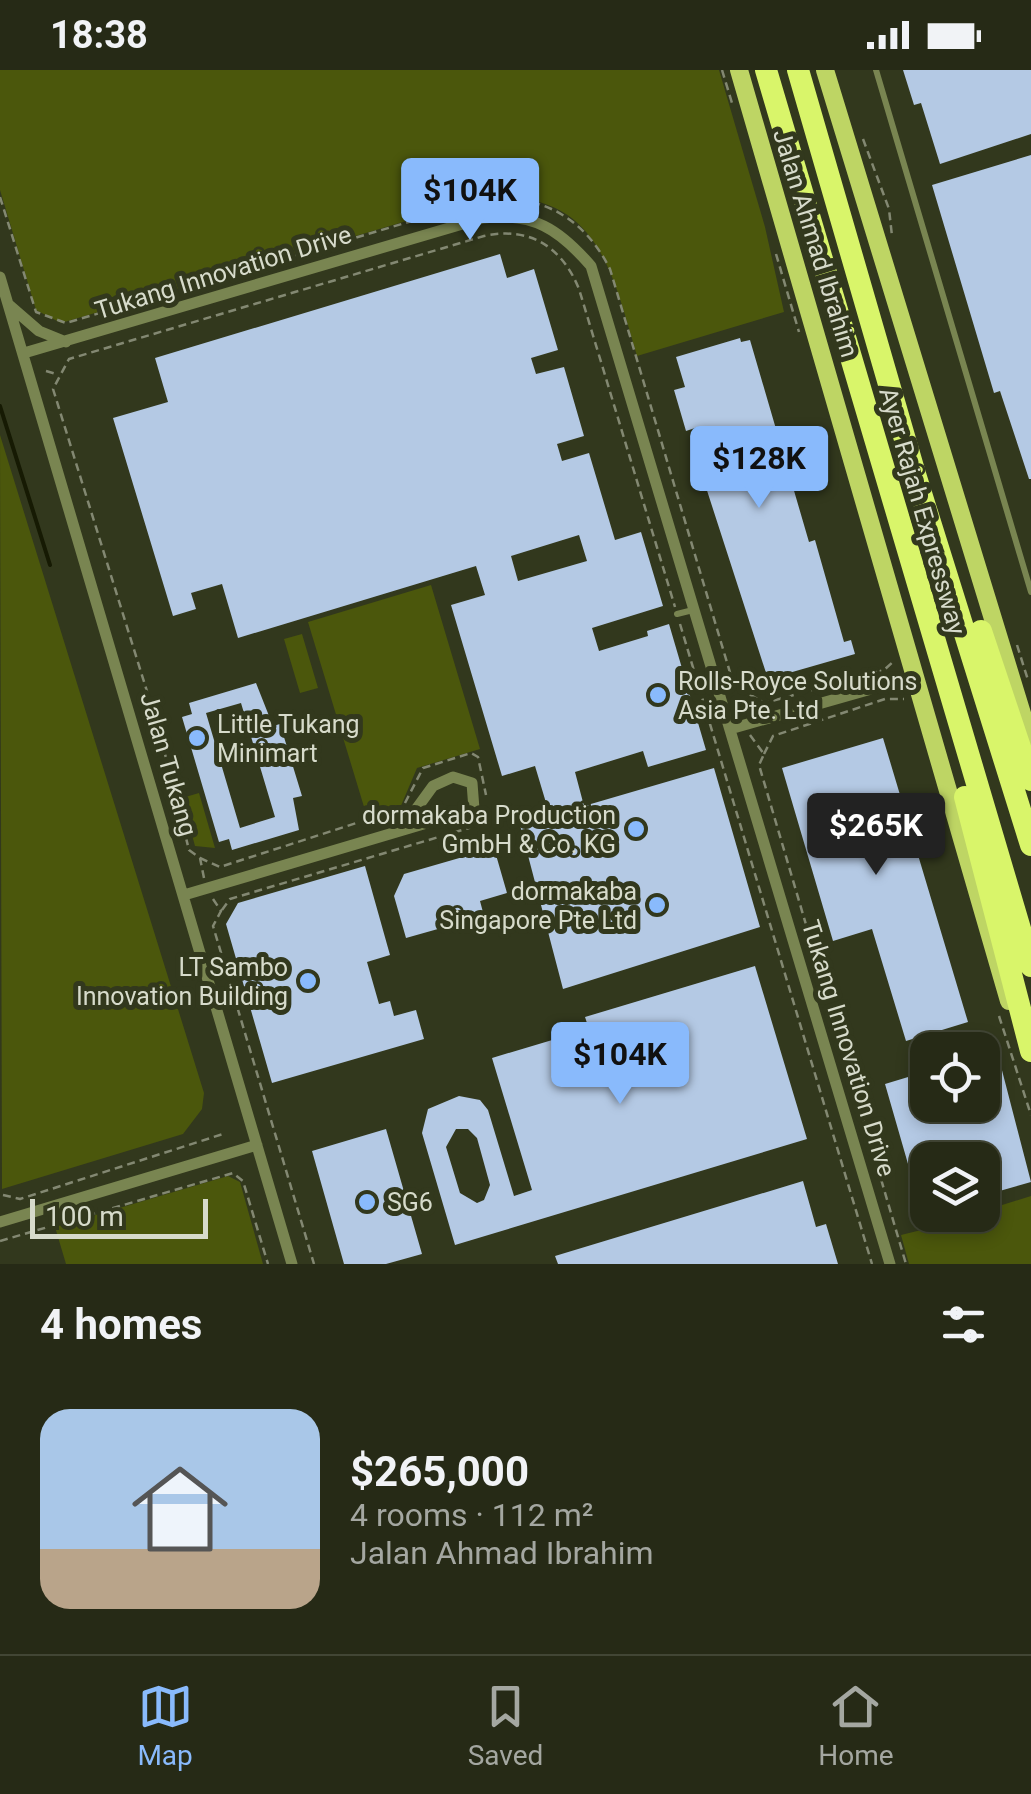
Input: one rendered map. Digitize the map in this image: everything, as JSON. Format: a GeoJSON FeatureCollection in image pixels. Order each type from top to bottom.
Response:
{"type":"FeatureCollection","features":[{"type":"Feature","properties":{"kind":"highway","name":"Ayer Rajah Expressway"},"geometry":{"type":"LineString","coordinates":[[766,70],[1031,966]]}},
{"type":"Feature","properties":{"kind":"highway","name":"Ayer Rajah Expressway"},"geometry":{"type":"LineString","coordinates":[[798,70],[915,474],[1031,845]]}},
{"type":"Feature","properties":{"kind":"highway"},"geometry":{"type":"LineString","coordinates":[[950,577],[965,590],[976,616],[1031,780]]}},
{"type":"Feature","properties":{"kind":"highway"},"geometry":{"type":"LineString","coordinates":[[924,613],[954,758],[1031,1051]]}},
{"type":"Feature","properties":{"kind":"main road","name":"Jalan Ahmad Ibrahim"},"geometry":{"type":"LineString","coordinates":[[739,70],[917,676],[991,952],[1031,1062]]}},
{"type":"Feature","properties":{"kind":"main road"},"geometry":{"type":"LineString","coordinates":[[826,70],[1031,743]]}},
{"type":"Feature","properties":{"kind":"street","name":"Tukang Innovation Drive"},"geometry":{"type":"LineString","coordinates":[[24,354],[482,218],[510,215],[536,220],[565,236],[591,266],[890,1264]]}},
{"type":"Feature","properties":{"kind":"street","name":"Jalan Tukang"},"geometry":{"type":"LineString","coordinates":[[0,277],[292,1264]]}},
{"type":"Feature","properties":{"kind":"street"},"geometry":{"type":"LineString","coordinates":[[9,305],[39,331],[66,342]]}},
{"type":"Feature","properties":{"kind":"street"},"geometry":{"type":"LineString","coordinates":[[730,729],[917,676]]}},
{"type":"Feature","properties":{"kind":"street"},"geometry":{"type":"LineString","coordinates":[[184,895],[474,809],[472,783],[453,777],[433,786],[401,830]]}},
{"type":"Feature","properties":{"kind":"street"},"geometry":{"type":"LineString","coordinates":[[0,1222],[257,1145]]}},
{"type":"Feature","properties":{"kind":"lane"},"geometry":{"type":"LineString","coordinates":[[876,70],[1031,592]]}},
{"type":"Feature","properties":{"kind":"lane"},"geometry":{"type":"LineString","coordinates":[[677,614],[694,609]]}},
{"type":"Feature","properties":{"kind":"path"},"geometry":{"type":"LineString","coordinates":[[0,197],[36,312],[66,323],[490,198],[528,198],[575,222],[596,242],[610,270],[734,686],[765,703],[884,670],[894,660]]}},
{"type":"Feature","properties":{"kind":"path"},"geometry":{"type":"LineString","coordinates":[[486,796],[478,757],[471,754],[423,768],[402,808],[391,815],[220,867],[188,850],[160,730],[53,388],[69,360],[484,236],[526,235],[556,250],[570,266],[579,289],[872,1264]]}},
{"type":"Feature","properties":{"kind":"path"},"geometry":{"type":"LineString","coordinates":[[46,371],[57,375]]}},
{"type":"Feature","properties":{"kind":"path"},"geometry":{"type":"LineString","coordinates":[[745,694],[753,744],[764,754]]}},
{"type":"Feature","properties":{"kind":"path"},"geometry":{"type":"LineString","coordinates":[[904,699],[885,699],[773,736],[758,764],[906,1264]]}},
{"type":"Feature","properties":{"kind":"path"},"geometry":{"type":"LineString","coordinates":[[314,1264],[213,926],[230,900],[469,828],[480,813]]}},
{"type":"Feature","properties":{"kind":"path"},"geometry":{"type":"LineString","coordinates":[[200,858],[208,888],[222,911]]}},
{"type":"Feature","properties":{"kind":"path"},"geometry":{"type":"LineString","coordinates":[[999,1016],[1031,1115]]}},
{"type":"Feature","properties":{"kind":"path"},"geometry":{"type":"LineString","coordinates":[[3,1195],[20,1199],[223,1134]]}},
{"type":"Feature","properties":{"kind":"path"},"geometry":{"type":"LineString","coordinates":[[0,1241],[232,1172],[243,1180],[268,1264]]}},
{"type":"Feature","properties":{"kind":"green space"},"geometry":{"type":"Polygon","coordinates":[[[0,70],[719,70],[765,227],[784,312],[637,356],[618,292],[592,239],[574,219],[550,206],[519,198],[481,199],[61,323],[36,310],[0,190],[0,70]]]}},
{"type":"Feature","properties":{"kind":"green space"},"geometry":{"type":"Polygon","coordinates":[[[0,435],[204,1093],[202,1109],[183,1134],[2,1189],[0,435]]]}},
{"type":"Feature","properties":{"kind":"green space"},"geometry":{"type":"Polygon","coordinates":[[[431,585],[480,749],[417,768],[400,808],[368,820],[308,622],[431,585]]]}},
{"type":"Feature","properties":{"kind":"green space"},"geometry":{"type":"Polygon","coordinates":[[[302,634],[318,688],[300,693],[284,639],[302,634]]]}},
{"type":"Feature","properties":{"kind":"green space"},"geometry":{"type":"Polygon","coordinates":[[[199,793],[215,848],[195,846],[182,798],[199,793]]]}},
{"type":"Feature","properties":{"kind":"green space"},"geometry":{"type":"Polygon","coordinates":[[[228,1176],[240,1182],[263,1264],[66,1264],[55,1227],[228,1176]]]}},
{"type":"Feature","properties":{"kind":"green space"},"geometry":{"type":"Polygon","coordinates":[[[1031,1196],[1031,1264],[909,1264],[901,1235],[1000,1232],[1000,1206],[1031,1196]]]}},
{"type":"Feature","properties":{"kind":"building"},"geometry":{"type":"Polygon","coordinates":[[[903,70],[1031,70],[1031,134],[940,164],[921,103],[914,105],[903,70]]]}},
{"type":"Feature","properties":{"kind":"building"},"geometry":{"type":"Polygon","coordinates":[[[1031,155],[1029,479],[1000,391],[994,393],[932,185],[1031,155]]]}},
{"type":"Feature","properties":{"kind":"building"},"geometry":{"type":"Polygon","coordinates":[[[500,254],[507,278],[534,269],[558,350],[531,358],[536,374],[564,367],[584,436],[557,444],[562,461],[589,453],[615,540],[641,532],[663,606],[592,628],[599,651],[648,636],[647,631],[669,624],[706,750],[648,767],[643,751],[575,772],[584,806],[714,768],[760,927],[563,989],[520,825],[550,816],[535,766],[502,776],[451,605],[485,595],[476,566],[238,638],[222,584],[191,593],[196,609],[173,616],[113,418],[168,402],[155,358],[500,254]],[[579,535],[511,556],[518,581],[587,561],[579,535]]]}},
{"type":"Feature","properties":{"kind":"building"},"geometry":{"type":"Polygon","coordinates":[[[740,338],[741,342],[750,340],[809,542],[815,540],[844,642],[851,640],[855,654],[768,679],[701,472],[710,469],[698,427],[686,431],[674,390],[685,387],[676,357],[740,338]]]}},
{"type":"Feature","properties":{"kind":"building"},"geometry":{"type":"Polygon","coordinates":[[[256,683],[273,726],[280,724],[302,796],[293,798],[299,830],[232,850],[229,839],[219,842],[182,717],[192,714],[189,703],[256,683]],[[241,703],[206,713],[240,828],[275,817],[241,703]]]}},
{"type":"Feature","properties":{"kind":"building"},"geometry":{"type":"Polygon","coordinates":[[[883,738],[968,1022],[935,1032],[910,1032],[910,1040],[906,1041],[872,929],[833,941],[782,768],[883,738]]]}},
{"type":"Feature","properties":{"kind":"building"},"geometry":{"type":"Polygon","coordinates":[[[494,848],[507,893],[480,901],[484,916],[406,938],[394,896],[404,874],[494,848]]]}},
{"type":"Feature","properties":{"kind":"building","name":"LT Sambo Innovation Building"},"geometry":{"type":"Polygon","coordinates":[[[365,866],[390,955],[367,962],[379,1004],[390,1001],[394,1016],[416,1010],[424,1039],[272,1083],[226,924],[238,903],[365,866]]]}},
{"type":"Feature","properties":{"kind":"building"},"geometry":{"type":"Polygon","coordinates":[[[755,966],[807,1139],[455,1245],[422,1133],[428,1109],[459,1096],[480,1100],[488,1110],[514,1196],[532,1190],[492,1058],[589,1029],[585,1017],[755,966]],[[456,1129],[446,1147],[460,1193],[477,1203],[484,1200],[490,1185],[477,1138],[468,1129],[456,1129]]]}},
{"type":"Feature","properties":{"kind":"building"},"geometry":{"type":"Polygon","coordinates":[[[1000,1063],[1031,1182],[1000,1191],[1000,1142],[910,1142],[910,1171],[885,1084],[910,1076],[910,1122],[1000,1122],[1000,1063]]]}},
{"type":"Feature","properties":{"kind":"building","name":"SG6"},"geometry":{"type":"Polygon","coordinates":[[[386,1129],[422,1254],[386,1264],[344,1264],[312,1151],[386,1129]]]}},
{"type":"Feature","properties":{"kind":"building"},"geometry":{"type":"Polygon","coordinates":[[[803,1181],[816,1227],[826,1224],[838,1264],[558,1264],[555,1256],[803,1181]]]}},
{"type":"Feature","properties":{"kind":"waterway"},"geometry":{"type":"LineString","coordinates":[[0,406],[50,565]]}},
{"type":"Feature","properties":{"kind":"place","name":"Rolls-Royce Solutions Asia Pte. Ltd"},"geometry":{"type":"Point","coordinates":[658,695]}},
{"type":"Feature","properties":{"kind":"place","name":"Little Tukang Minimart"},"geometry":{"type":"Point","coordinates":[197,738]}},
{"type":"Feature","properties":{"kind":"place","name":"dormakaba Production GmbH & Co. KG"},"geometry":{"type":"Point","coordinates":[636,829]}},
{"type":"Feature","properties":{"kind":"place","name":"dormakaba Singapore Pte Ltd"},"geometry":{"type":"Point","coordinates":[657,905]}},
{"type":"Feature","properties":{"kind":"place","name":"LT Sambo Innovation Building"},"geometry":{"type":"Point","coordinates":[308,981]}},
{"type":"Feature","properties":{"kind":"place","name":"SG6"},"geometry":{"type":"Point","coordinates":[367,1202]}}]}
